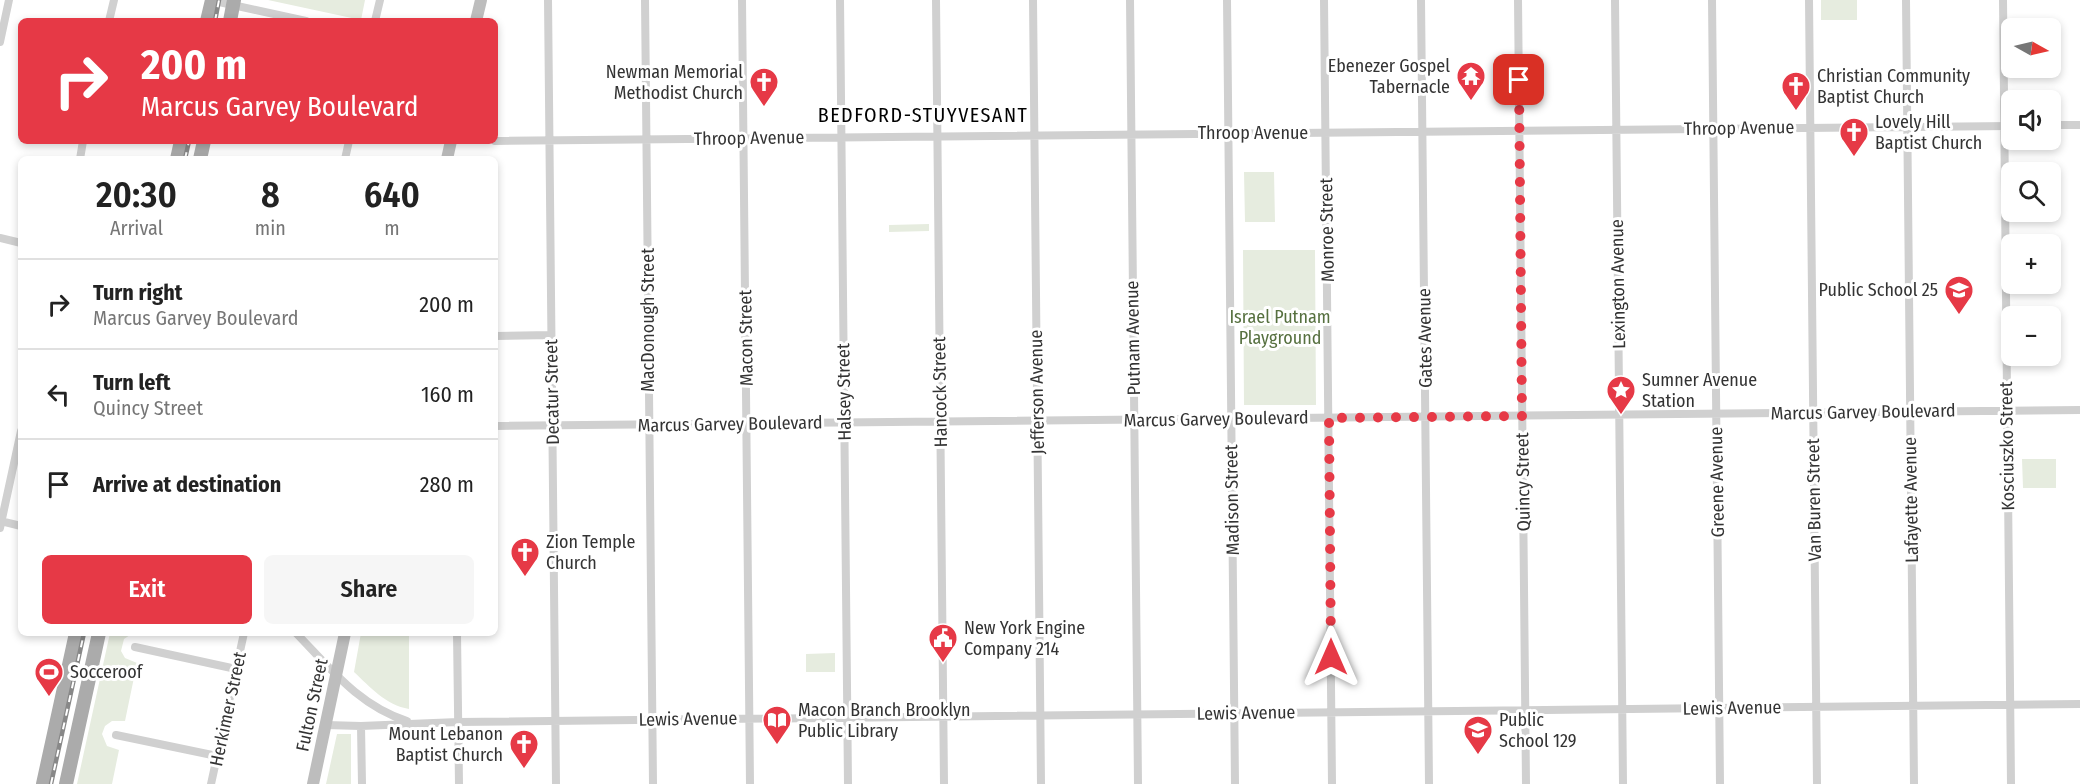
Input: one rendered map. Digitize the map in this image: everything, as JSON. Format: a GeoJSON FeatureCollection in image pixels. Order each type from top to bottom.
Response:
{"type":"FeatureCollection","features":[{"type":"Feature","properties":{"kind":"main road"},"geometry":{"type":"LineString","coordinates":[[207,18],[210,0]]}},
{"type":"Feature","properties":{"kind":"main road"},"geometry":{"type":"LineString","coordinates":[[477,18],[481,0]]}},
{"type":"Feature","properties":{"kind":"main road"},"geometry":{"type":"LineString","coordinates":[[231,18],[234,3]]}},
{"type":"Feature","properties":{"kind":"main road"},"geometry":{"type":"LineString","coordinates":[[43,784],[75,636]]}},
{"type":"Feature","properties":{"kind":"main road"},"geometry":{"type":"LineString","coordinates":[[66,784],[98,636]]}},
{"type":"Feature","properties":{"kind":"main road","name":"Fulton Street"},"geometry":{"type":"LineString","coordinates":[[313,784],[344,636]]}},
{"type":"Feature","properties":{"kind":"street"},"geometry":{"type":"LineString","coordinates":[[0,42],[3,16],[9,0]]}},
{"type":"Feature","properties":{"kind":"street"},"geometry":{"type":"LineString","coordinates":[[110,18],[114,0]]}},
{"type":"Feature","properties":{"kind":"street"},"geometry":{"type":"LineString","coordinates":[[210,0],[234,3],[294,18]]}},
{"type":"Feature","properties":{"kind":"street"},"geometry":{"type":"LineString","coordinates":[[376,18],[380,0]]}},
{"type":"Feature","properties":{"kind":"street","name":"Decatur Street"},"geometry":{"type":"LineString","coordinates":[[548,0],[556,784]]}},
{"type":"Feature","properties":{"kind":"street","name":"MacDonough Street"},"geometry":{"type":"LineString","coordinates":[[645,0],[653,784]]}},
{"type":"Feature","properties":{"kind":"street","name":"Macon Street"},"geometry":{"type":"LineString","coordinates":[[742,0],[750,784]]}},
{"type":"Feature","properties":{"kind":"street","name":"Halsey Street"},"geometry":{"type":"LineString","coordinates":[[840,0],[848,784]]}},
{"type":"Feature","properties":{"kind":"street","name":"Hancock Street"},"geometry":{"type":"LineString","coordinates":[[936,0],[944,784]]}},
{"type":"Feature","properties":{"kind":"street","name":"Jefferson Avenue"},"geometry":{"type":"LineString","coordinates":[[1033,0],[1041,784]]}},
{"type":"Feature","properties":{"kind":"street","name":"Putnam Avenue"},"geometry":{"type":"LineString","coordinates":[[1130,0],[1138,784]]}},
{"type":"Feature","properties":{"kind":"street","name":"Madison Street"},"geometry":{"type":"LineString","coordinates":[[1227,0],[1235,784]]}},
{"type":"Feature","properties":{"kind":"street","name":"Monroe Street"},"geometry":{"type":"LineString","coordinates":[[1324,0],[1332,784]]}},
{"type":"Feature","properties":{"kind":"street","name":"Gates Avenue"},"geometry":{"type":"LineString","coordinates":[[1421,0],[1429,784]]}},
{"type":"Feature","properties":{"kind":"street","name":"Quincy Street"},"geometry":{"type":"LineString","coordinates":[[1518,0],[1526,784]]}},
{"type":"Feature","properties":{"kind":"street","name":"Lexington Avenue"},"geometry":{"type":"LineString","coordinates":[[1615,0],[1623,784]]}},
{"type":"Feature","properties":{"kind":"street","name":"Greene Avenue"},"geometry":{"type":"LineString","coordinates":[[1712,0],[1720,784]]}},
{"type":"Feature","properties":{"kind":"street","name":"Van Buren Street"},"geometry":{"type":"LineString","coordinates":[[1809,0],[1817,784]]}},
{"type":"Feature","properties":{"kind":"street","name":"Lafayette Avenue"},"geometry":{"type":"LineString","coordinates":[[1906,0],[1914,784]]}},
{"type":"Feature","properties":{"kind":"street","name":"Kosciuszko Street"},"geometry":{"type":"LineString","coordinates":[[2003,0],[2007,90]]}},
{"type":"Feature","properties":{"kind":"street"},"geometry":{"type":"LineString","coordinates":[[2061,125],[2080,125]]}},
{"type":"Feature","properties":{"kind":"street","name":"Throop Avenue"},"geometry":{"type":"LineString","coordinates":[[498,141],[2001,126]]}},
{"type":"Feature","properties":{"kind":"street","name":"Kosciuszko Street"},"geometry":{"type":"LineString","coordinates":[[2008,150],[2007,411],[2011,784]]}},
{"type":"Feature","properties":{"kind":"street"},"geometry":{"type":"LineString","coordinates":[[0,238],[18,242]]}},
{"type":"Feature","properties":{"kind":"street"},"geometry":{"type":"LineString","coordinates":[[498,336],[551,335]]}},
{"type":"Feature","properties":{"kind":"street","name":"Marcus Garvey Boulevard"},"geometry":{"type":"LineString","coordinates":[[498,426],[2080,410]]}},
{"type":"Feature","properties":{"kind":"street"},"geometry":{"type":"LineString","coordinates":[[18,444],[0,524],[18,526]]}},
{"type":"Feature","properties":{"kind":"street","name":"Herkimer Street"},"geometry":{"type":"LineString","coordinates":[[212,784],[243,636]]}},
{"type":"Feature","properties":{"kind":"street","name":"Lewis Avenue"},"geometry":{"type":"LineString","coordinates":[[299,636],[356,694],[385,712],[413,722]]}},
{"type":"Feature","properties":{"kind":"street"},"geometry":{"type":"LineString","coordinates":[[457,636],[459,784]]}},
{"type":"Feature","properties":{"kind":"street"},"geometry":{"type":"LineString","coordinates":[[135,647],[236,669]]}},
{"type":"Feature","properties":{"kind":"street","name":"Lewis Avenue"},"geometry":{"type":"LineString","coordinates":[[326,725],[361,726],[413,722],[2080,704]]}},
{"type":"Feature","properties":{"kind":"street"},"geometry":{"type":"LineString","coordinates":[[361,726],[362,784]]}},
{"type":"Feature","properties":{"kind":"street"},"geometry":{"type":"LineString","coordinates":[[116,735],[217,756]]}},
{"type":"Feature","properties":{"kind":"green space"},"geometry":{"type":"Polygon","coordinates":[[[268,0],[365,0],[361,18],[352,18],[268,0]]]}},
{"type":"Feature","properties":{"kind":"green space"},"geometry":{"type":"Polygon","coordinates":[[[1821,0],[1857,0],[1857,20],[1821,20],[1821,0]]]}},
{"type":"Feature","properties":{"kind":"green space"},"geometry":{"type":"Polygon","coordinates":[[[1244,172],[1274,172],[1275,222],[1245,222],[1244,172]]]}},
{"type":"Feature","properties":{"kind":"green space"},"geometry":{"type":"Polygon","coordinates":[[[929,224],[929,231],[889,232],[889,225],[929,224]]]}},
{"type":"Feature","properties":{"kind":"green space","name":"Israel Putnam Playground"},"geometry":{"type":"Polygon","coordinates":[[[1243,250],[1315,250],[1316,405],[1244,405],[1243,250]]]}},
{"type":"Feature","properties":{"kind":"green space"},"geometry":{"type":"Polygon","coordinates":[[[2022,459],[2056,459],[2056,488],[2023,488],[2022,459]]]}},
{"type":"Feature","properties":{"kind":"green space"},"geometry":{"type":"Polygon","coordinates":[[[109,636],[128,636],[124,639],[121,651],[125,658],[137,663],[125,721],[112,721],[105,726],[102,734],[107,746],[119,750],[112,784],[77,784],[109,636]]]}},
{"type":"Feature","properties":{"kind":"green space"},"geometry":{"type":"Polygon","coordinates":[[[360,636],[409,636],[409,709],[393,704],[354,672],[360,636]]]}},
{"type":"Feature","properties":{"kind":"green space"},"geometry":{"type":"Polygon","coordinates":[[[835,653],[835,672],[806,672],[806,654],[835,653]]]}},
{"type":"Feature","properties":{"kind":"green space"},"geometry":{"type":"Polygon","coordinates":[[[337,734],[351,734],[351,784],[326,784],[337,734]]]}},
{"type":"Feature","properties":{"kind":"railway"},"geometry":{"type":"LineString","coordinates":[[216,18],[219,0]]}},
{"type":"Feature","properties":{"kind":"railway"},"geometry":{"type":"LineString","coordinates":[[186,156],[188,144]]}},
{"type":"Feature","properties":{"kind":"railway"},"geometry":{"type":"LineString","coordinates":[[51,784],[83,636]]}},
{"type":"Feature","properties":{"kind":"place","name":"Ebenezer Gospel Tabernacle"},"geometry":{"type":"Point","coordinates":[1471,102]}},
{"type":"Feature","properties":{"kind":"place","name":"Newman Memorial Methodist Church"},"geometry":{"type":"Point","coordinates":[764,108]}},
{"type":"Feature","properties":{"kind":"place","name":"Christian Community Baptist Church"},"geometry":{"type":"Point","coordinates":[1796,112]}},
{"type":"Feature","properties":{"kind":"place","name":"Lovely Hill Baptist Church"},"geometry":{"type":"Point","coordinates":[1854,158]}},
{"type":"Feature","properties":{"kind":"place","name":"Public School 25"},"geometry":{"type":"Point","coordinates":[1959,316]}},
{"type":"Feature","properties":{"kind":"place","name":"Sumner Avenue Station"},"geometry":{"type":"Point","coordinates":[1621,416]}},
{"type":"Feature","properties":{"kind":"place","name":"Zion Temple Church"},"geometry":{"type":"Point","coordinates":[525,578]}},
{"type":"Feature","properties":{"kind":"place","name":"New York Engine Company 214"},"geometry":{"type":"Point","coordinates":[943,664]}},
{"type":"Feature","properties":{"kind":"place","name":"Socceroof"},"geometry":{"type":"Point","coordinates":[49,698]}},
{"type":"Feature","properties":{"kind":"place","name":"Macon Branch Brooklyn Public Library"},"geometry":{"type":"Point","coordinates":[777,746]}},
{"type":"Feature","properties":{"kind":"place","name":"Public School 129"},"geometry":{"type":"Point","coordinates":[1478,756]}},
{"type":"Feature","properties":{"kind":"place","name":"Mount Lebanon Baptist Church"},"geometry":{"type":"Point","coordinates":[524,770]}},
{"type":"Feature","properties":{"kind":"district","name":"BEDFORD-STUYVESANT"},"geometry":{"type":"Point","coordinates":[923,115]}},
{"type":"Feature","properties":{"kind":"route"},"geometry":{"type":"LineString","coordinates":[[1331,657],[1329,418],[1522,416],[1519,80]]}}]}
